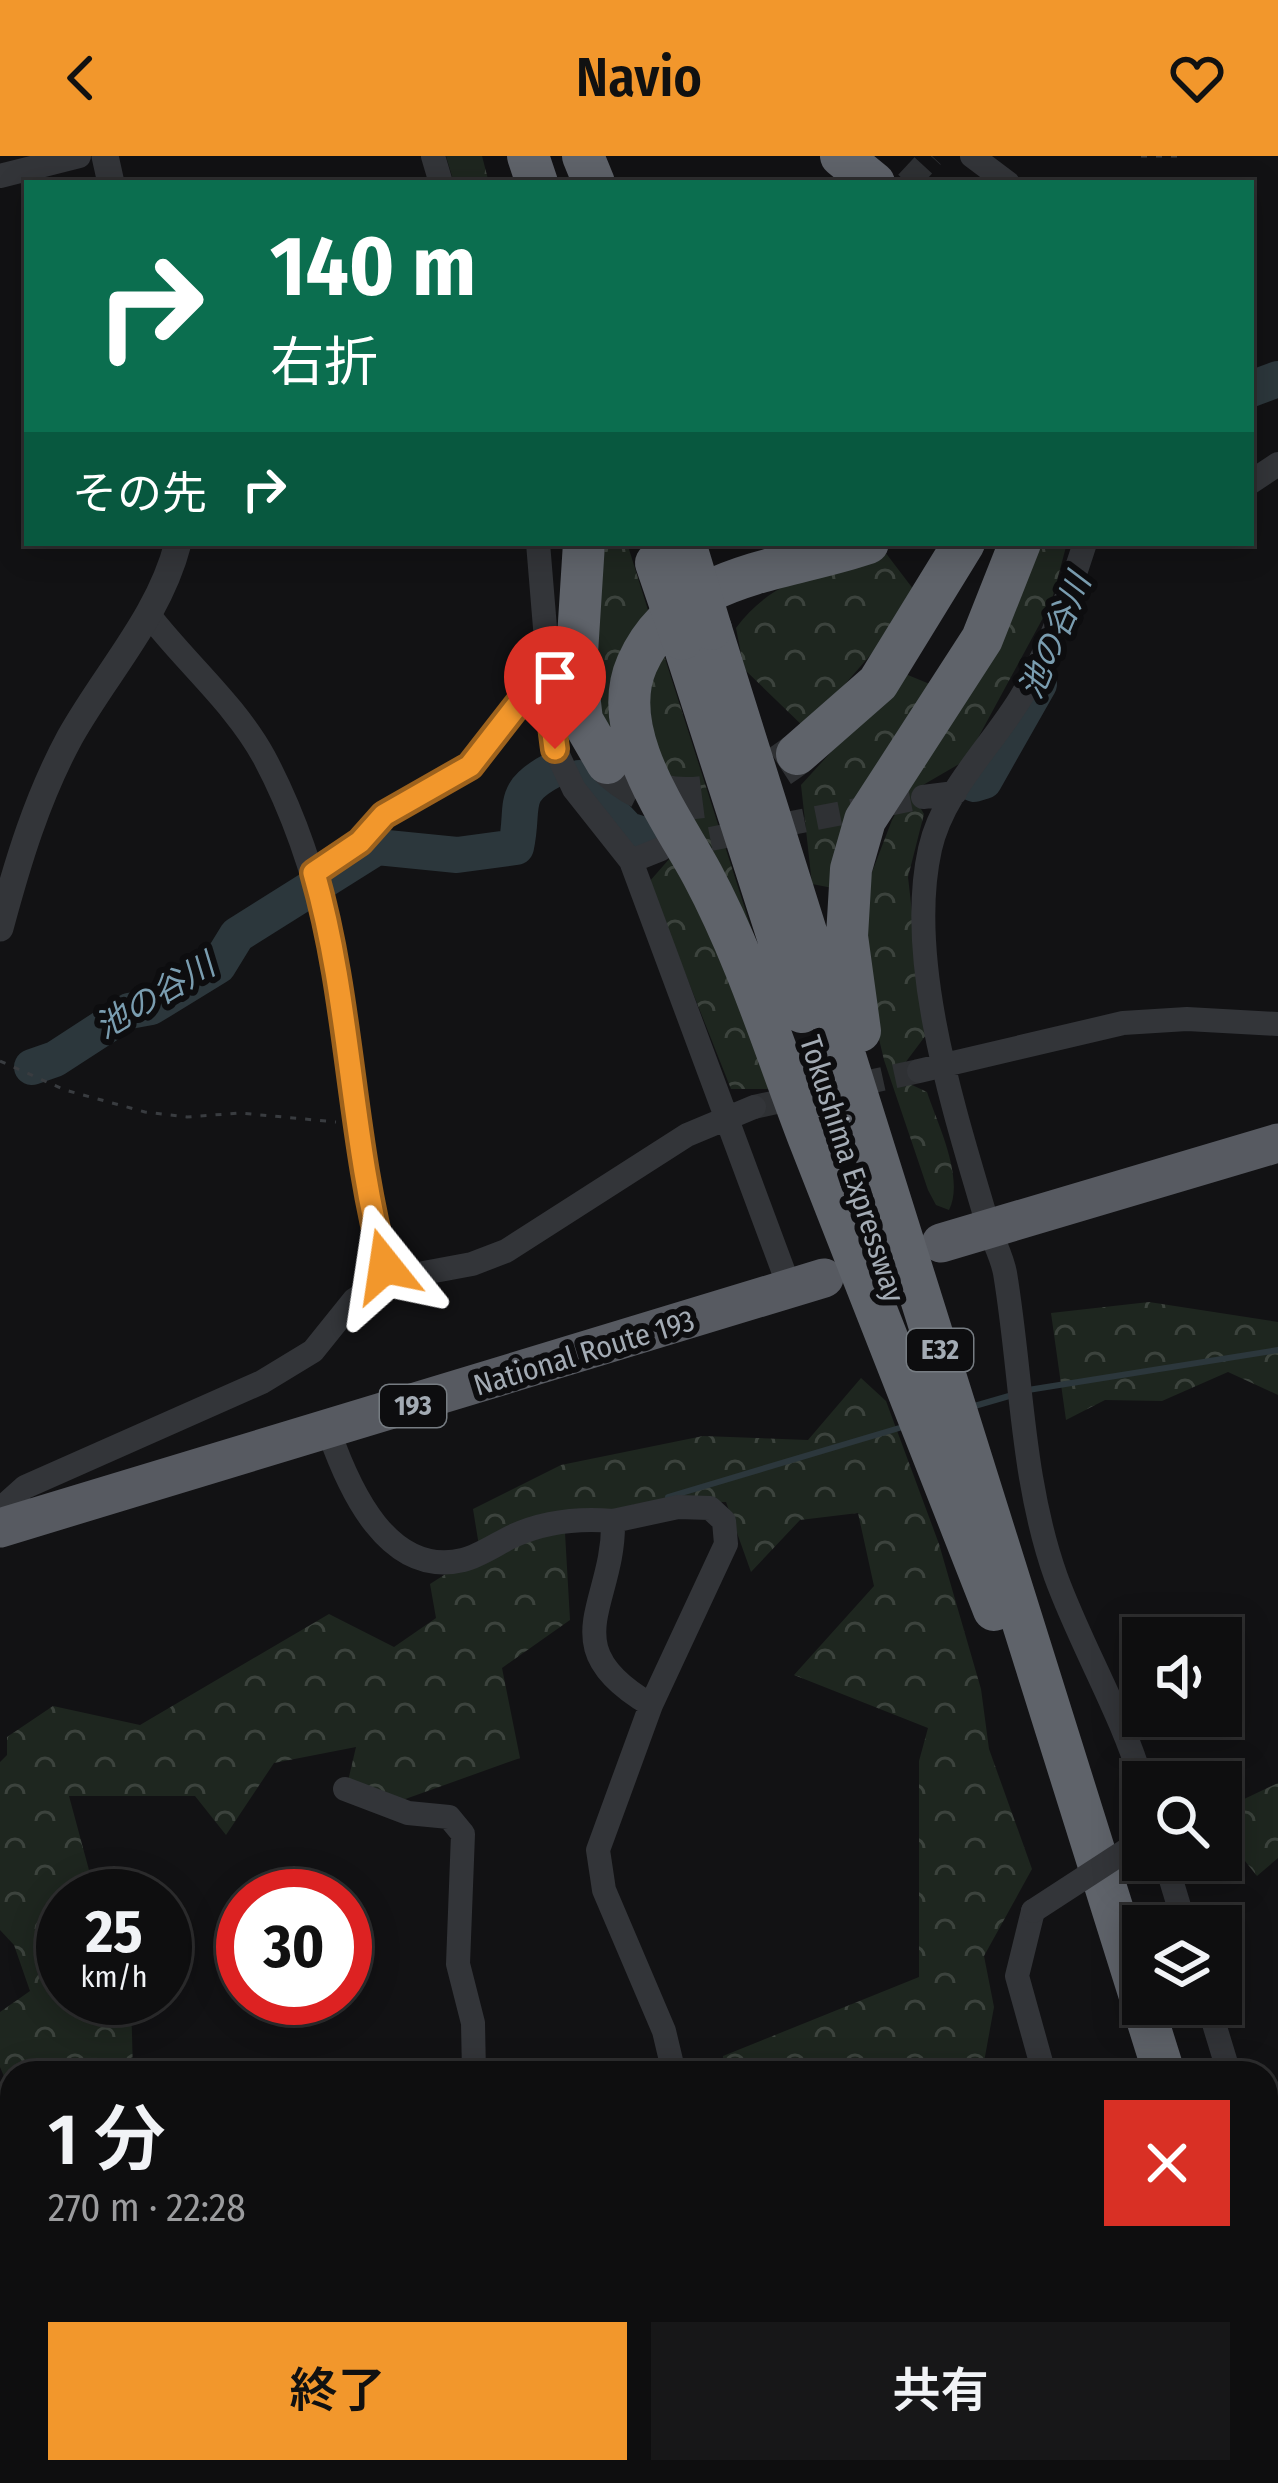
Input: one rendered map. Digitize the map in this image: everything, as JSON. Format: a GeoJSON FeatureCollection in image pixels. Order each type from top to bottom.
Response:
{"type":"FeatureCollection","features":[{"type":"Feature","properties":{"kind":"highway"},"geometry":{"type":"LineString","coordinates":[[838,156],[870,180]]}},
{"type":"Feature","properties":{"kind":"highway"},"geometry":{"type":"LineString","coordinates":[[877,156],[905,180]]}},
{"type":"Feature","properties":{"kind":"highway"},"geometry":{"type":"LineString","coordinates":[[584,546],[575,669],[582,720],[607,763]]}},
{"type":"Feature","properties":{"kind":"highway"},"geometry":{"type":"LineString","coordinates":[[857,546],[711,587],[682,602],[654,632],[634,669],[630,710],[639,753],[749,977],[995,1611]]}},
{"type":"Feature","properties":{"kind":"highway"},"geometry":{"type":"LineString","coordinates":[[797,754],[878,682],[962,546]]}},
{"type":"Feature","properties":{"kind":"highway"},"geometry":{"type":"LineString","coordinates":[[952,1389],[857,1021],[847,936],[851,869],[866,820],[982,639],[1019,546]]}},
{"type":"Feature","properties":{"kind":"highway","name":"Tokushima Expressway"},"geometry":{"type":"LineString","coordinates":[[670,551],[1129,2061]]}},
{"type":"Feature","properties":{"kind":"highway","name":"Tokushima Expressway"},"geometry":{"type":"LineString","coordinates":[[696,634],[952,1389],[1160,2061]]}},
{"type":"Feature","properties":{"kind":"highway"},"geometry":{"type":"LineString","coordinates":[[941,1243],[1278,1143]]}},
{"type":"Feature","properties":{"kind":"highway","name":"National Route 193"},"geometry":{"type":"LineString","coordinates":[[0,1528],[807,1284]]}},
{"type":"Feature","properties":{"kind":"street"},"geometry":{"type":"LineString","coordinates":[[0,176],[79,156]]}},
{"type":"Feature","properties":{"kind":"street"},"geometry":{"type":"LineString","coordinates":[[972,156],[1004,180]]}},
{"type":"Feature","properties":{"kind":"street"},"geometry":{"type":"LineString","coordinates":[[0,928],[26,828],[71,736],[169,578],[177,546]]}},
{"type":"Feature","properties":{"kind":"street"},"geometry":{"type":"LineString","coordinates":[[538,546],[555,749],[574,789],[631,861],[660,930],[723,1121],[807,1284]]}},
{"type":"Feature","properties":{"kind":"street"},"geometry":{"type":"LineString","coordinates":[[1084,546],[1051,642],[1022,696],[955,793],[931,844],[922,902],[933,1004],[946,1065],[988,1227],[1004,1267],[1031,1494],[1056,1578],[1136,1761]]}},
{"type":"Feature","properties":{"kind":"street"},"geometry":{"type":"LineString","coordinates":[[149,615],[241,721],[265,759],[316,880],[341,982],[358,1120],[386,1280]]}},
{"type":"Feature","properties":{"kind":"street"},"geometry":{"type":"LineString","coordinates":[[316,880],[384,815],[470,766],[533,685],[546,680]]}},
{"type":"Feature","properties":{"kind":"street"},"geometry":{"type":"LineString","coordinates":[[923,796],[955,793]]}},
{"type":"Feature","properties":{"kind":"street"},"geometry":{"type":"LineString","coordinates":[[631,861],[661,849]]}},
{"type":"Feature","properties":{"kind":"street"},"geometry":{"type":"LineString","coordinates":[[919,1071],[1123,1024],[1187,1019],[1278,1024]]}},
{"type":"Feature","properties":{"kind":"street"},"geometry":{"type":"LineString","coordinates":[[0,1528],[8,1503],[25,1487],[262,1382],[313,1351],[354,1300],[386,1280],[472,1264],[506,1251],[676,1141],[754,1107]]}},
{"type":"Feature","properties":{"kind":"street"},"geometry":{"type":"LineString","coordinates":[[329,1432],[382,1537],[404,1553],[431,1561],[463,1560],[521,1532],[574,1518],[613,1521],[679,1507],[710,1508],[724,1521],[726,1544],[651,1705],[598,1850],[604,1891],[664,2031],[671,2061]]}},
{"type":"Feature","properties":{"kind":"street"},"geometry":{"type":"LineString","coordinates":[[613,1521],[614,1558],[592,1610],[598,1655],[614,1684],[651,1705]]}},
{"type":"Feature","properties":{"kind":"street"},"geometry":{"type":"LineString","coordinates":[[345,1789],[408,1814],[449,1816],[463,1834],[458,1964],[473,2023],[473,2061]]}},
{"type":"Feature","properties":{"kind":"street"},"geometry":{"type":"LineString","coordinates":[[1041,2061],[1018,1976],[1033,1911],[1122,1853]]}},
{"type":"Feature","properties":{"kind":"street"},"geometry":{"type":"LineString","coordinates":[[1214,2025],[1225,2061]]}},
{"type":"Feature","properties":{"kind":"path"},"geometry":{"type":"LineString","coordinates":[[1141,156],[1183,156]]}},
{"type":"Feature","properties":{"kind":"path"},"geometry":{"type":"LineString","coordinates":[[0,1061],[65,1090],[145,1112],[358,1120]]}},
{"type":"Feature","properties":{"kind":"green space"},"geometry":{"type":"Polygon","coordinates":[[[446,156],[482,156],[488,180],[453,180],[446,156]]]}},
{"type":"Feature","properties":{"kind":"green space"},"geometry":{"type":"Polygon","coordinates":[[[593,546],[628,546],[648,610],[627,645],[619,680],[624,756],[606,742],[588,655],[593,546]]]}},
{"type":"Feature","properties":{"kind":"green space"},"geometry":{"type":"Polygon","coordinates":[[[1038,546],[1066,546],[1051,603],[966,760],[923,785],[918,804],[924,814],[908,877],[926,1035],[905,1063],[910,1084],[927,1092],[948,1151],[954,1182],[949,1210],[936,1205],[928,1190],[884,1060],[865,980],[864,893],[892,820],[1038,546]]]}},
{"type":"Feature","properties":{"kind":"green space"},"geometry":{"type":"Polygon","coordinates":[[[885,552],[920,598],[806,729],[744,669],[736,628],[784,586],[885,552]]]}},
{"type":"Feature","properties":{"kind":"green space"},"geometry":{"type":"Polygon","coordinates":[[[662,649],[762,962],[659,773],[646,679],[662,649]]]}},
{"type":"Feature","properties":{"kind":"green space"},"geometry":{"type":"Polygon","coordinates":[[[903,673],[937,687],[838,889],[812,884],[801,785],[903,673]]]}},
{"type":"Feature","properties":{"kind":"green space"},"geometry":{"type":"Polygon","coordinates":[[[671,857],[729,971],[772,1089],[731,1089],[649,882],[671,857]]]}},
{"type":"Feature","properties":{"kind":"green space"},"geometry":{"type":"Polygon","coordinates":[[[1149,1302],[1278,1322],[1278,1395],[1228,1372],[1162,1401],[1105,1400],[1066,1420],[1051,1313],[1149,1302]]]}},
{"type":"Feature","properties":{"kind":"green space"},"geometry":{"type":"Polygon","coordinates":[[[861,1378],[886,1401],[939,1544],[981,1689],[989,1749],[1032,1869],[984,1956],[994,2007],[984,2061],[723,2061],[723,2056],[919,1977],[919,1761],[928,1728],[794,1675],[874,1586],[858,1513],[800,1520],[751,1572],[726,1502],[635,1504],[565,1533],[570,1620],[502,1668],[520,1758],[383,1807],[348,1781],[356,1747],[274,1763],[226,1835],[195,1796],[69,1796],[89,1869],[36,1869],[36,2025],[132,2025],[133,2061],[0,2061],[0,2012],[30,1991],[14,1945],[0,1930],[0,1762],[7,1755],[7,1737],[53,1706],[140,1725],[329,1614],[394,1647],[436,1618],[430,1584],[480,1552],[473,1509],[561,1465],[703,1436],[808,1440],[861,1378]]]}},
{"type":"Feature","properties":{"kind":"green space"},"geometry":{"type":"Polygon","coordinates":[[[1278,1783],[1278,1858],[1257,1876],[1242,1857],[1242,1800],[1278,1783]]]}},
{"type":"Feature","properties":{"kind":"waterway","name":"池の谷川"},"geometry":{"type":"LineString","coordinates":[[1254,388],[1278,379]]}},
{"type":"Feature","properties":{"kind":"waterway","name":"池の谷川"},"geometry":{"type":"LineString","coordinates":[[974,784],[984,781],[1039,684]]}},
{"type":"Feature","properties":{"kind":"waterway","name":"池の谷川"},"geometry":{"type":"LineString","coordinates":[[32,1067],[55,1059],[129,1011],[151,1007],[218,966],[237,935],[377,847],[457,855],[516,847],[524,793],[553,770]]}},
{"type":"Feature","properties":{"kind":"waterway","name":"池の谷川"},"geometry":{"type":"LineString","coordinates":[[579,778],[628,830],[655,838]]}},
{"type":"Feature","properties":{"kind":"waterway"},"geometry":{"type":"LineString","coordinates":[[1028,1390],[1278,1350]]}},
{"type":"Feature","properties":{"kind":"waterway"},"geometry":{"type":"LineString","coordinates":[[971,1407],[1016,1394]]}},
{"type":"Feature","properties":{"kind":"waterway"},"geometry":{"type":"LineString","coordinates":[[668,1497],[906,1426]]}},
{"type":"Feature","properties":{"kind":"tunnel"},"geometry":{"type":"LineString","coordinates":[[910,180],[932,156]]}},
{"type":"Feature","properties":{"kind":"tunnel"},"geometry":{"type":"LineString","coordinates":[[607,763],[653,793],[702,797],[751,782],[797,754]]}},
{"type":"Feature","properties":{"kind":"tunnel"},"geometry":{"type":"LineString","coordinates":[[675,846],[923,797]]}},
{"type":"Feature","properties":{"kind":"tunnel"},"geometry":{"type":"LineString","coordinates":[[754,1107],[919,1071]]}},
{"type":"Feature","properties":{"kind":"route"},"geometry":{"type":"LineString","coordinates":[[385,1266],[369,1208],[341,982],[314,873],[360,842],[384,815],[470,766],[495,740],[533,685],[546,680],[555,749]]}}]}
